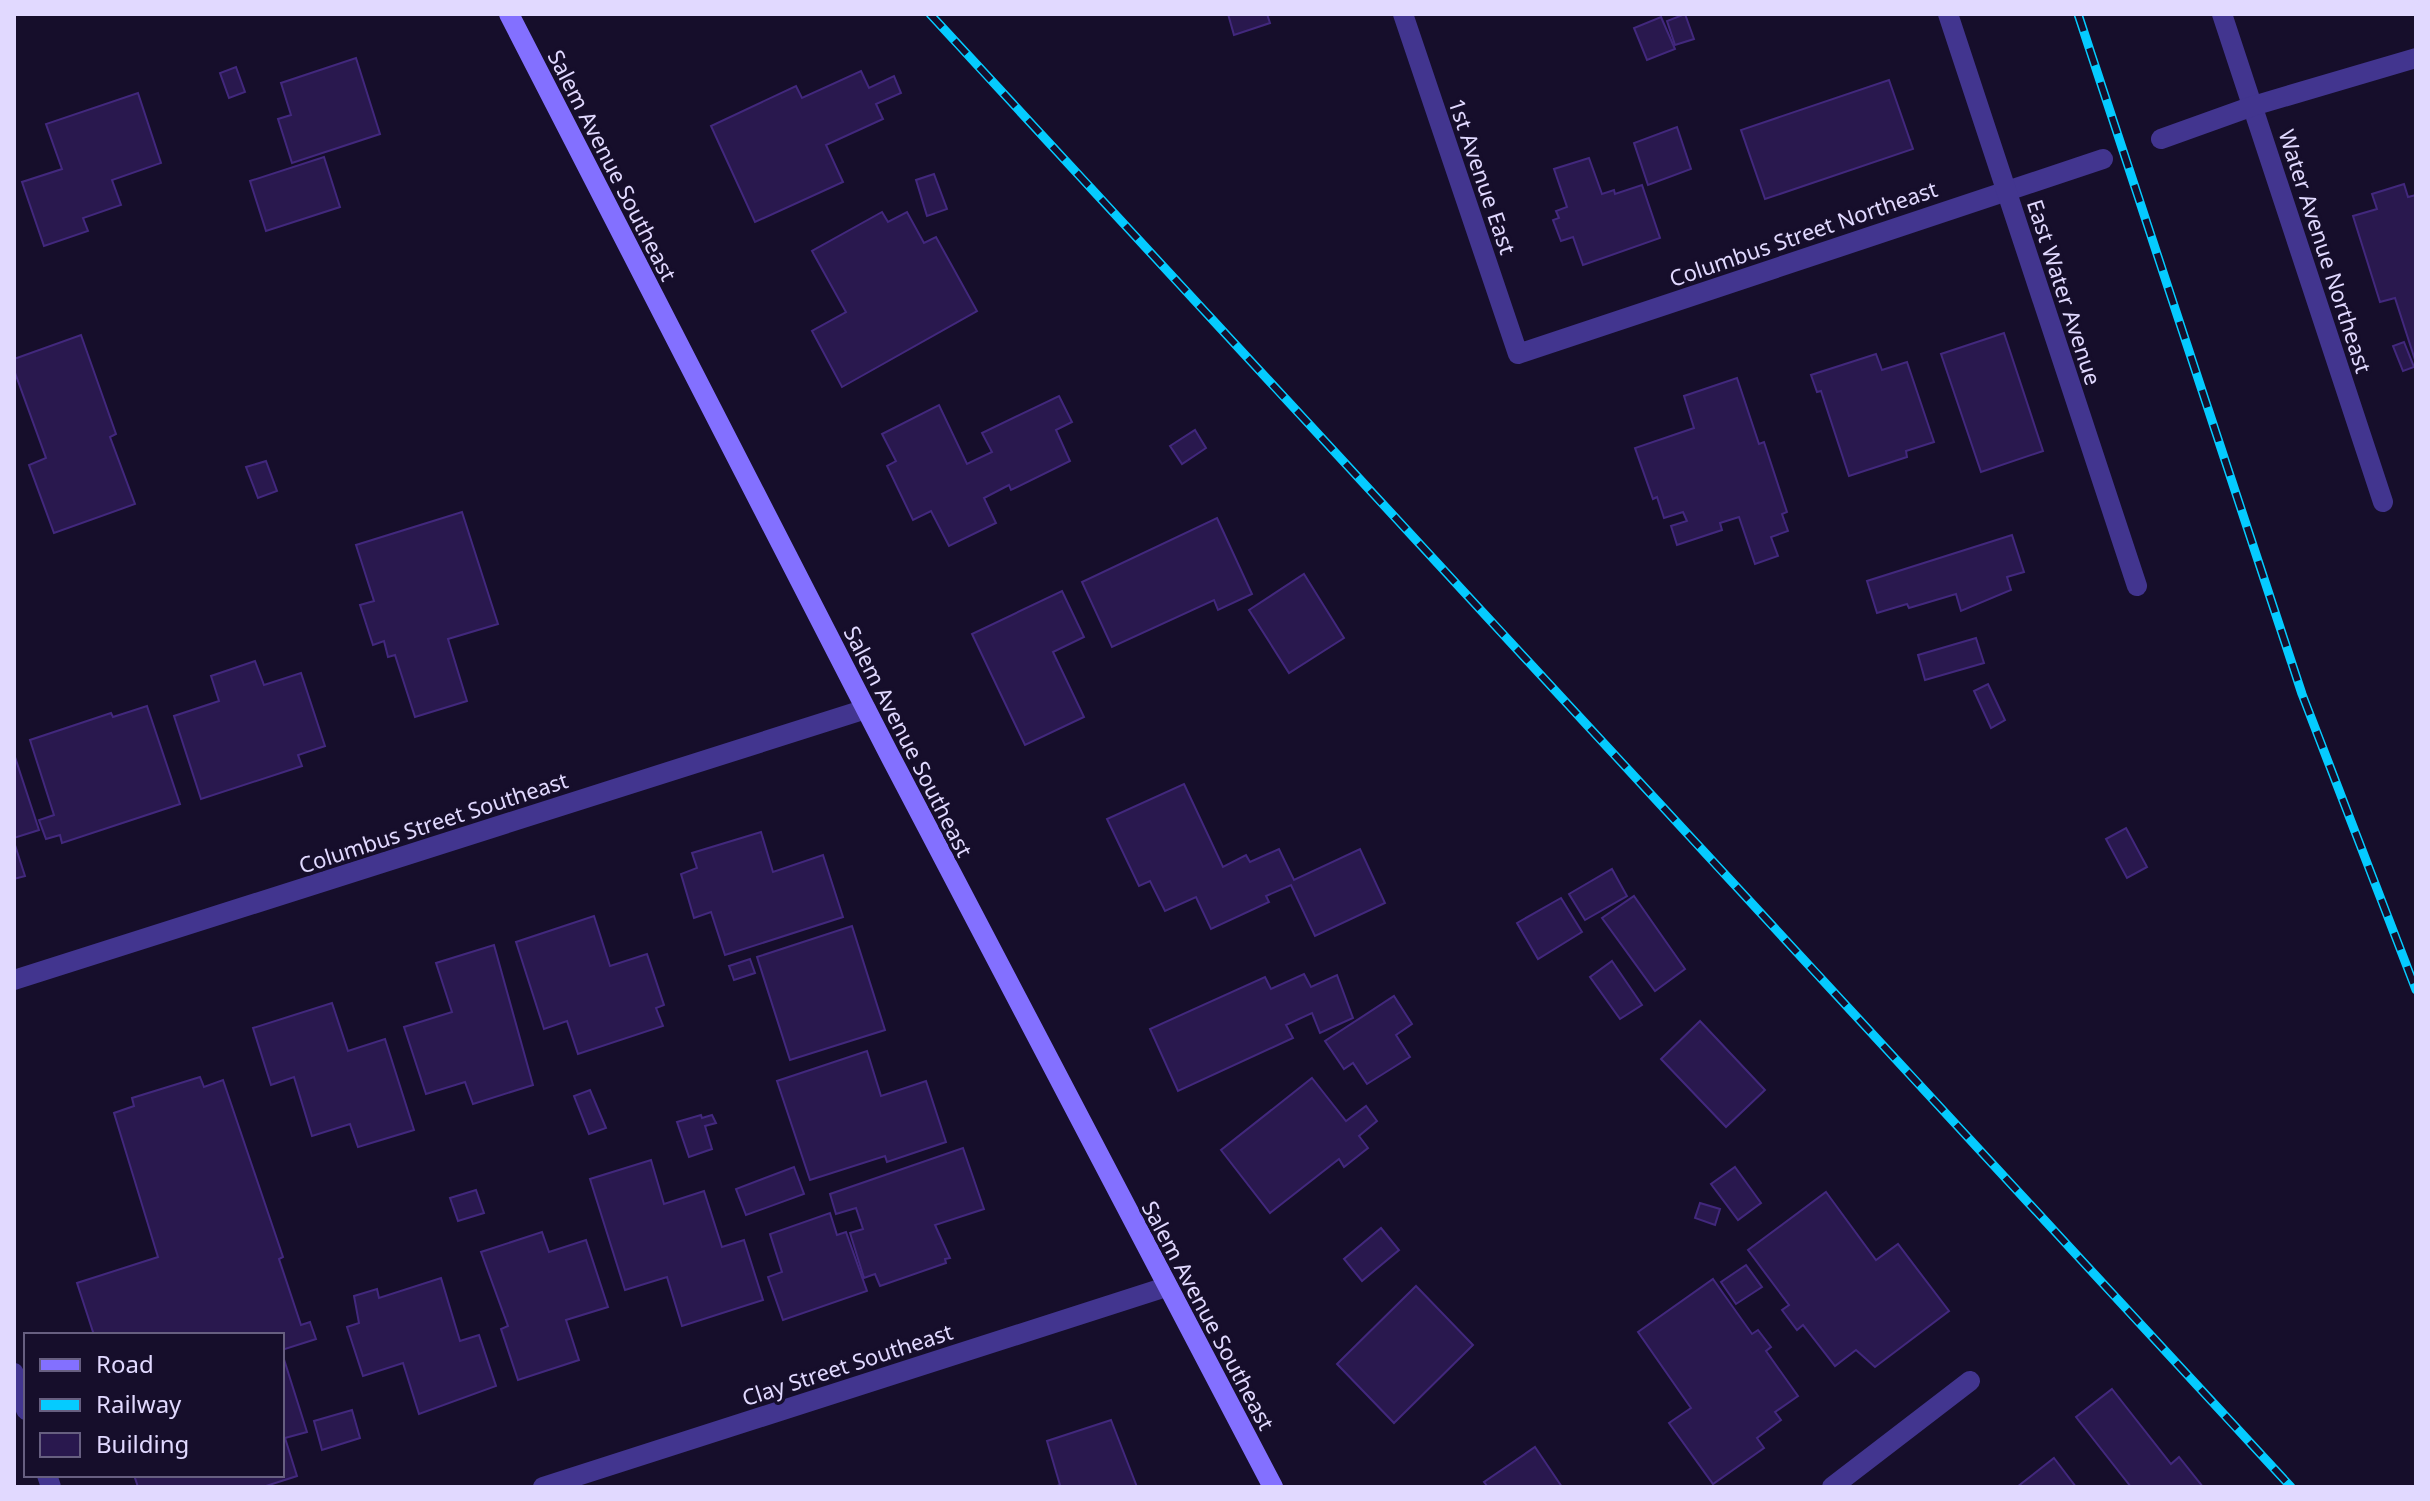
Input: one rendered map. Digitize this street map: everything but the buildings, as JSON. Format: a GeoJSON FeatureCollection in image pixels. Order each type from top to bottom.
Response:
{"type":"FeatureCollection","features":[{"type":"Feature","properties":{"kind":"main road","name":"Salem Avenue Southeast"},"geometry":{"type":"LineString","coordinates":[[509,14],[866,709],[1273,1487]]}},
{"type":"Feature","properties":{"kind":"street","name":"1st Avenue East"},"geometry":{"type":"LineString","coordinates":[[1403,14],[1518,354]]}},
{"type":"Feature","properties":{"kind":"street","name":"East Water Avenue"},"geometry":{"type":"LineString","coordinates":[[1948,14],[2137,586]]}},
{"type":"Feature","properties":{"kind":"street","name":"Water Avenue Northeast"},"geometry":{"type":"LineString","coordinates":[[2222,14],[2383,502]]}},
{"type":"Feature","properties":{"kind":"street"},"geometry":{"type":"LineString","coordinates":[[2161,139],[2253,106],[2416,58]]}},
{"type":"Feature","properties":{"kind":"street","name":"Columbus Street Northeast"},"geometry":{"type":"LineString","coordinates":[[1518,354],[2103,159]]}},
{"type":"Feature","properties":{"kind":"street","name":"Columbus Street Southeast"},"geometry":{"type":"LineString","coordinates":[[14,980],[866,709]]}},
{"type":"Feature","properties":{"kind":"street","name":"Clay Street Southeast"},"geometry":{"type":"LineString","coordinates":[[543,1487],[1166,1287]]}},
{"type":"Feature","properties":{"kind":"street"},"geometry":{"type":"LineString","coordinates":[[14,1373],[24,1404]]}},
{"type":"Feature","properties":{"kind":"street"},"geometry":{"type":"LineString","coordinates":[[1832,1487],[1970,1381]]}},
{"type":"Feature","properties":{"kind":"railway"},"geometry":{"type":"LineString","coordinates":[[930,14],[2291,1487]]}},
{"type":"Feature","properties":{"kind":"railway"},"geometry":{"type":"LineString","coordinates":[[2078,14],[2302,694],[2416,990]]}}]}
